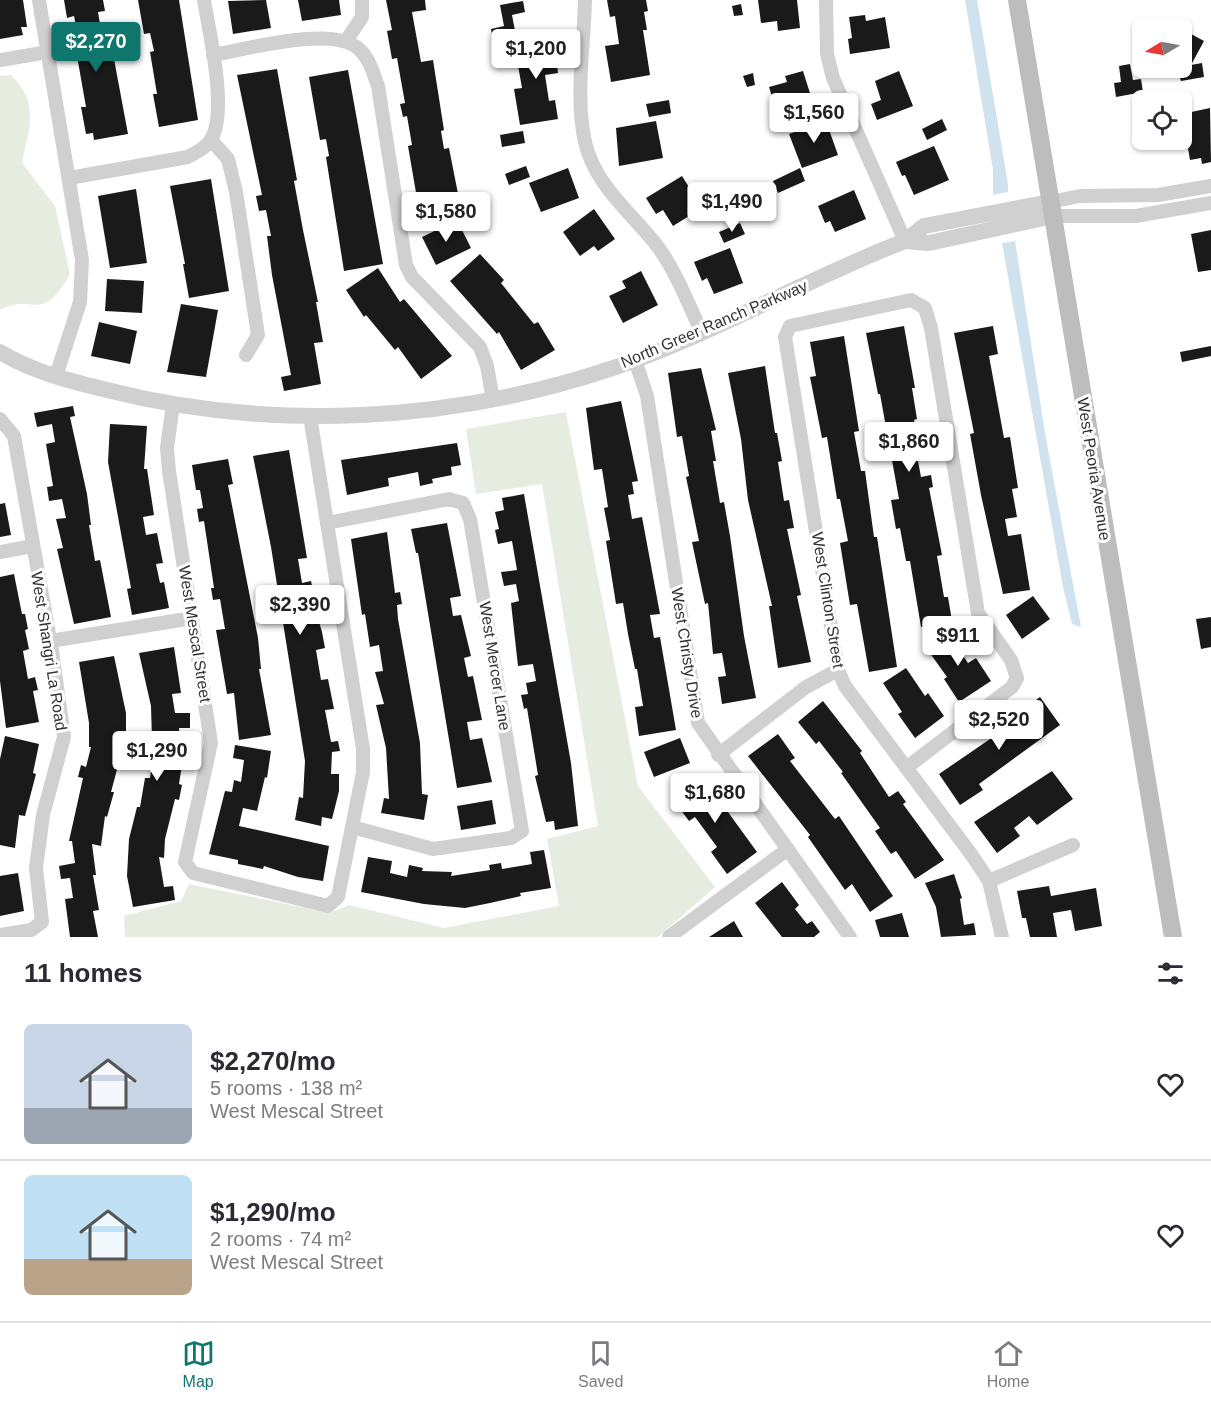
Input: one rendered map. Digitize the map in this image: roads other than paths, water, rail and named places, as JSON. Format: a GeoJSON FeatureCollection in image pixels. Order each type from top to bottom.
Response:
{"type":"FeatureCollection","features":[{"type":"Feature","properties":{"kind":"main road","name":"West Peoria Avenue"},"geometry":{"type":"LineString","coordinates":[[1017,0],[1173,937]]}},
{"type":"Feature","properties":{"kind":"street"},"geometry":{"type":"LineString","coordinates":[[39,0],[82,260],[80,302],[56,376]]}},
{"type":"Feature","properties":{"kind":"street"},"geometry":{"type":"LineString","coordinates":[[69,178],[188,157],[204,148],[211,140],[216,126],[218,98],[204,0]]}},
{"type":"Feature","properties":{"kind":"street"},"geometry":{"type":"LineString","coordinates":[[346,41],[362,16],[362,0]]}},
{"type":"Feature","properties":{"kind":"street"},"geometry":{"type":"LineString","coordinates":[[585,0],[581,108],[588,152],[608,190],[657,247],[673,270],[702,333]]}},
{"type":"Feature","properties":{"kind":"street"},"geometry":{"type":"LineString","coordinates":[[826,0],[826,54],[833,78],[905,241]]}},
{"type":"Feature","properties":{"kind":"street"},"geometry":{"type":"LineString","coordinates":[[213,55],[306,39],[346,41],[359,49],[369,63],[378,86],[405,265],[412,277],[480,348],[487,366],[493,400]]}},
{"type":"Feature","properties":{"kind":"street"},"geometry":{"type":"LineString","coordinates":[[0,60],[48,52]]}},
{"type":"Feature","properties":{"kind":"street"},"geometry":{"type":"LineString","coordinates":[[211,140],[228,159],[238,203],[258,335],[246,355]]}},
{"type":"Feature","properties":{"kind":"street"},"geometry":{"type":"LineString","coordinates":[[1051,209],[1080,196],[1158,195],[1211,186]]}},
{"type":"Feature","properties":{"kind":"street"},"geometry":{"type":"LineString","coordinates":[[1051,209],[1136,216],[1211,202]]}},
{"type":"Feature","properties":{"kind":"street","name":"North Greer Ranch Parkway"},"geometry":{"type":"LineString","coordinates":[[0,352],[22,365],[56,376],[173,404],[310,416],[441,408],[493,400],[580,378],[635,360],[702,333],[905,241],[929,243],[1051,209]]}},
{"type":"Feature","properties":{"kind":"street","name":"West Clinton Street"},"geometry":{"type":"LineString","coordinates":[[906,768],[1012,687],[1017,678],[1011,660],[978,613],[931,328],[925,308],[911,300],[790,326],[785,337],[838,670],[845,686],[989,881],[1002,937]]}},
{"type":"Feature","properties":{"kind":"street","name":"West Christy Drive"},"geometry":{"type":"LineString","coordinates":[[635,360],[647,396],[698,723],[718,755],[850,937]]}},
{"type":"Feature","properties":{"kind":"street","name":"North Greer Ranch Parkway"},"geometry":{"type":"LineString","coordinates":[[0,364],[22,365]]}},
{"type":"Feature","properties":{"kind":"street","name":"West Mescal Street"},"geometry":{"type":"LineString","coordinates":[[173,404],[167,448],[169,471],[211,743],[184,862],[193,873],[328,906],[338,897],[352,827]]}},
{"type":"Feature","properties":{"kind":"street"},"geometry":{"type":"LineString","coordinates":[[310,416],[363,748],[363,772],[352,827]]}},
{"type":"Feature","properties":{"kind":"street","name":"West Shangri La Road"},"geometry":{"type":"LineString","coordinates":[[0,419],[14,436],[50,640],[64,737],[43,815],[36,868],[42,922],[31,930],[0,935]]}},
{"type":"Feature","properties":{"kind":"street","name":"West Mercer Lane"},"geometry":{"type":"LineString","coordinates":[[327,523],[449,499],[463,503],[470,519],[522,831],[511,838],[434,849],[352,827]]}},
{"type":"Feature","properties":{"kind":"street"},"geometry":{"type":"LineString","coordinates":[[0,552],[33,546]]}},
{"type":"Feature","properties":{"kind":"street"},"geometry":{"type":"LineString","coordinates":[[50,640],[193,618]]}},
{"type":"Feature","properties":{"kind":"street"},"geometry":{"type":"LineString","coordinates":[[718,755],[806,687],[838,670]]}},
{"type":"Feature","properties":{"kind":"street"},"geometry":{"type":"LineString","coordinates":[[989,881],[1073,844]]}},
{"type":"Feature","properties":{"kind":"street"},"geometry":{"type":"LineString","coordinates":[[669,937],[788,849]]}},
{"type":"Feature","properties":{"kind":"water"},"geometry":{"type":"Polygon","coordinates":[[[965,0],[977,0],[1008,184],[1008,192],[993,195],[993,170],[965,0]]]}},
{"type":"Feature","properties":{"kind":"water"},"geometry":{"type":"Polygon","coordinates":[[[1015,241],[1046,439],[1081,627],[1072,624],[1063,587],[1002,243],[1015,241]]]}}]}
